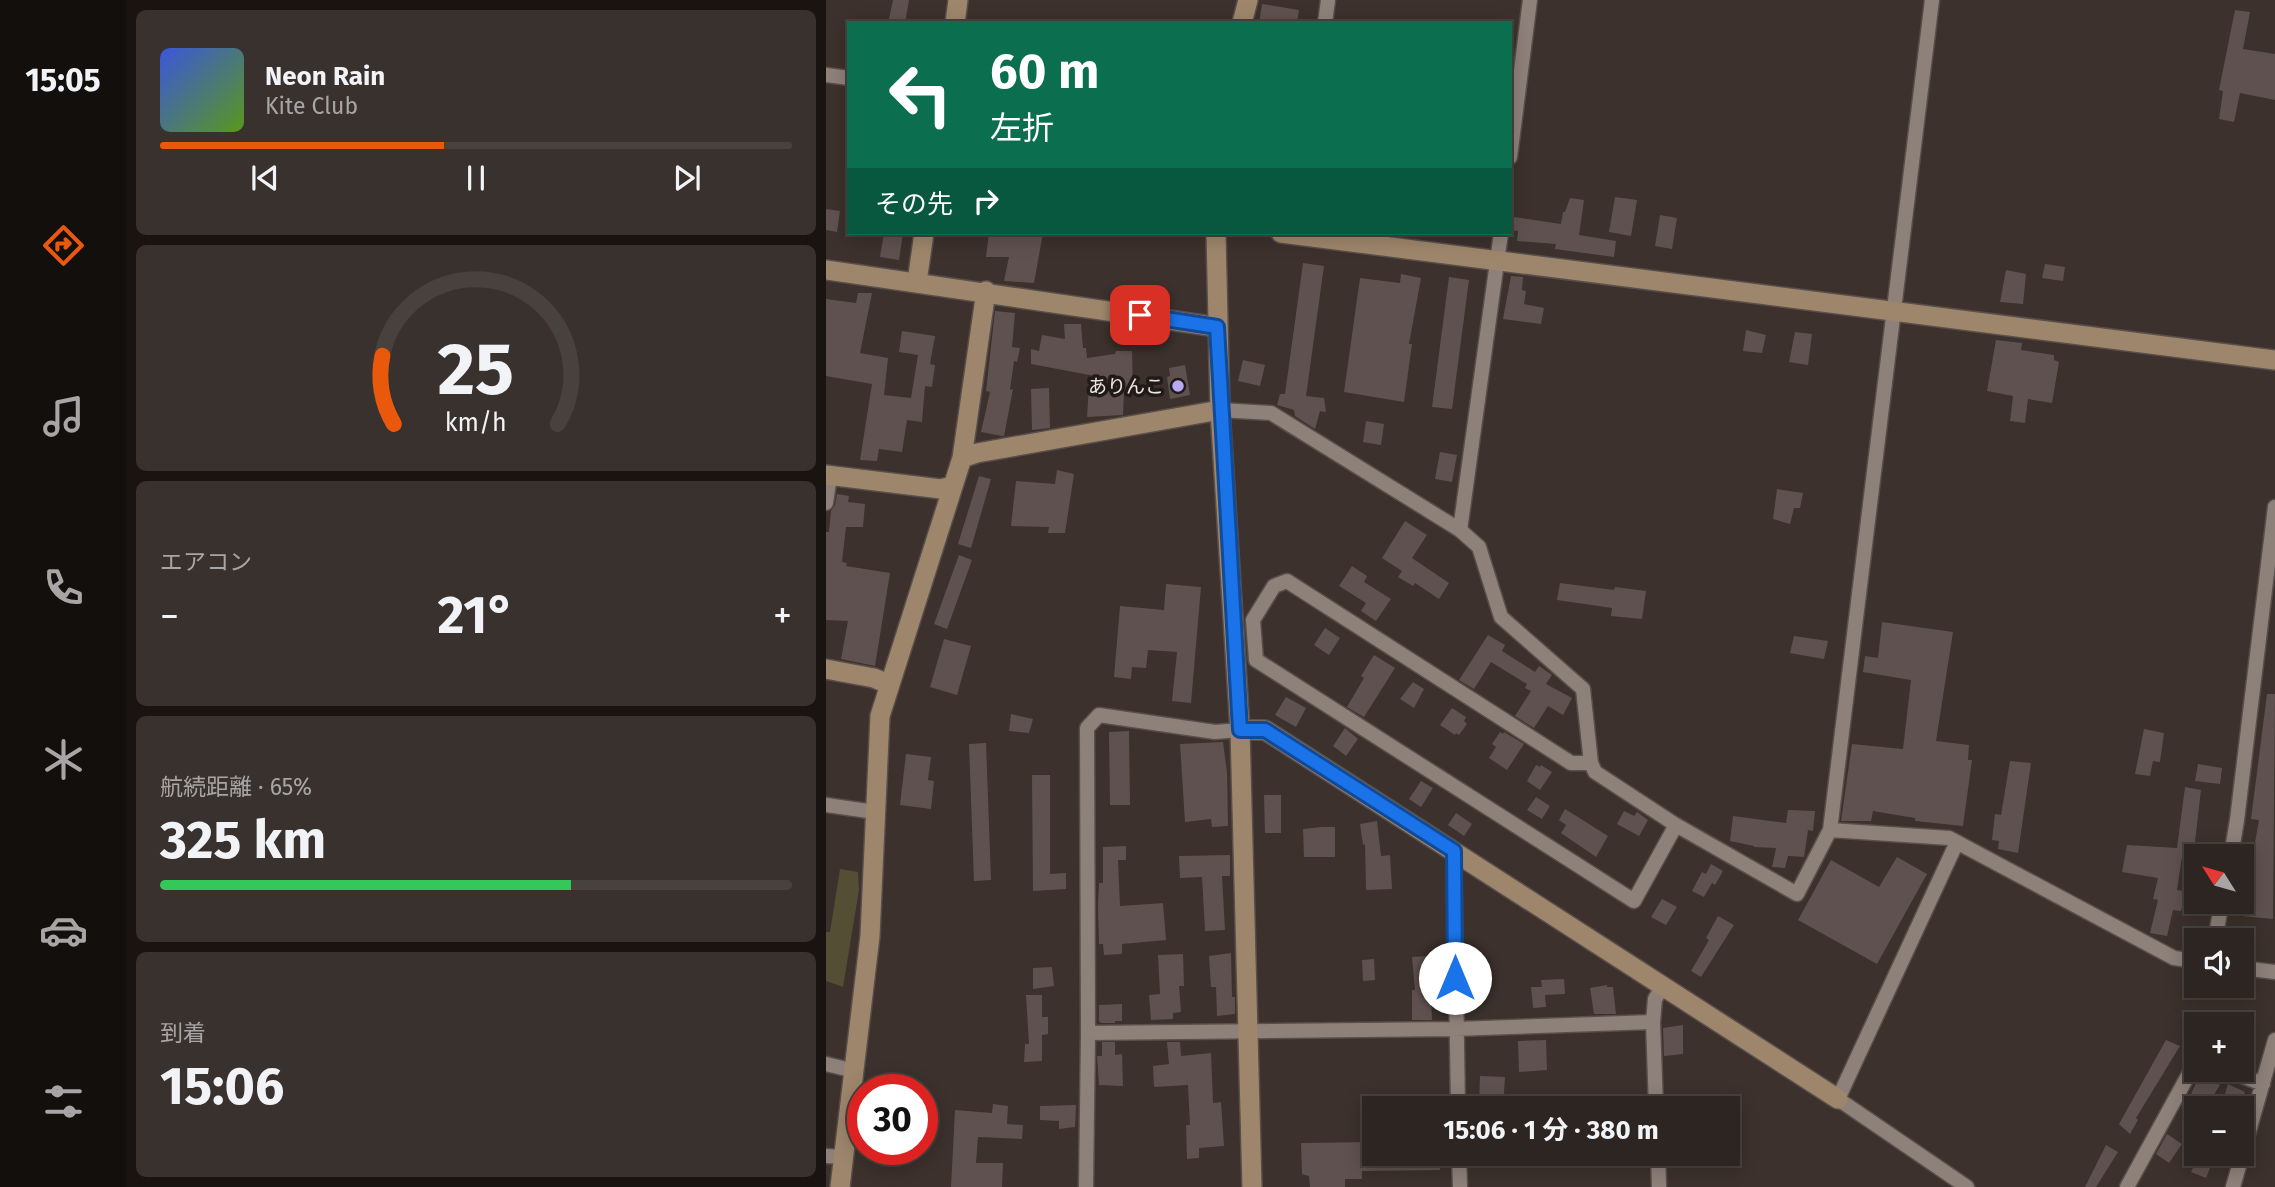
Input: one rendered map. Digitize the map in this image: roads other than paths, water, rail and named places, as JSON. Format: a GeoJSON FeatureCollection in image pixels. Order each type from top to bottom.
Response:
{"type":"FeatureCollection","features":[{"type":"Feature","properties":{"kind":"street"},"geometry":{"type":"LineString","coordinates":[[955,21],[958,0]]}},
{"type":"Feature","properties":{"kind":"street"},"geometry":{"type":"LineString","coordinates":[[1243,21],[1248,0]]}},
{"type":"Feature","properties":{"kind":"street"},"geometry":{"type":"LineString","coordinates":[[1325,21],[1328,0]]}},
{"type":"Feature","properties":{"kind":"street"},"geometry":{"type":"LineString","coordinates":[[1512,141],[1530,0]]}},
{"type":"Feature","properties":{"kind":"street"},"geometry":{"type":"LineString","coordinates":[[962,458],[977,453],[1220,410],[1271,413],[1460,530],[1479,547],[1501,617],[1583,689],[1591,763],[1595,772],[1676,825],[1797,894],[1830,831],[1932,0]]}},
{"type":"Feature","properties":{"kind":"street"},"geometry":{"type":"LineString","coordinates":[[826,75],[847,78]]}},
{"type":"Feature","properties":{"kind":"street"},"geometry":{"type":"LineString","coordinates":[[917,282],[924,235]]}},
{"type":"Feature","properties":{"kind":"street"},"geometry":{"type":"LineString","coordinates":[[1216,235],[1220,410],[1240,730],[1252,1187]]}},
{"type":"Feature","properties":{"kind":"street"},"geometry":{"type":"LineString","coordinates":[[1307,235],[2275,360]]}},
{"type":"Feature","properties":{"kind":"street"},"geometry":{"type":"LineString","coordinates":[[1460,530],[1501,235]]}},
{"type":"Feature","properties":{"kind":"street"},"geometry":{"type":"LineString","coordinates":[[826,270],[986,291],[1217,327]]}},
{"type":"Feature","properties":{"kind":"street"},"geometry":{"type":"LineString","coordinates":[[840,1187],[834,1157],[855,1071],[870,936],[880,716],[962,458],[986,291]]}},
{"type":"Feature","properties":{"kind":"street"},"geometry":{"type":"LineString","coordinates":[[826,503],[828,476],[942,489],[952,486]]}},
{"type":"Feature","properties":{"kind":"street"},"geometry":{"type":"LineString","coordinates":[[2233,844],[2275,507]]}},
{"type":"Feature","properties":{"kind":"street"},"geometry":{"type":"LineString","coordinates":[[1591,763],[1571,763],[1287,581],[1274,586],[1253,620],[1256,660],[1634,901],[1676,825]]}},
{"type":"Feature","properties":{"kind":"street"},"geometry":{"type":"LineString","coordinates":[[826,669],[874,678],[888,684]]}},
{"type":"Feature","properties":{"kind":"street"},"geometry":{"type":"LineString","coordinates":[[1086,1187],[1087,728],[1100,715],[1215,733],[1265,730],[1838,1099],[1962,1186]]}},
{"type":"Feature","properties":{"kind":"street"},"geometry":{"type":"LineString","coordinates":[[826,805],[875,812]]}},
{"type":"Feature","properties":{"kind":"street"},"geometry":{"type":"LineString","coordinates":[[1830,831],[1949,838],[2174,958],[2184,959]]}},
{"type":"Feature","properties":{"kind":"street"},"geometry":{"type":"LineString","coordinates":[[1838,1099],[1957,842]]}},
{"type":"Feature","properties":{"kind":"street"},"geometry":{"type":"LineString","coordinates":[[1454,851],[1458,1096]]}},
{"type":"Feature","properties":{"kind":"street"},"geometry":{"type":"LineString","coordinates":[[2254,969],[2275,972]]}},
{"type":"Feature","properties":{"kind":"street"},"geometry":{"type":"LineString","coordinates":[[1656,1096],[1653,1022],[1655,999],[1663,986]]}},
{"type":"Feature","properties":{"kind":"street"},"geometry":{"type":"LineString","coordinates":[[1088,1033],[1455,1029],[1653,1022]]}},
{"type":"Feature","properties":{"kind":"street"},"geometry":{"type":"LineString","coordinates":[[2233,1187],[2275,1040]]}},
{"type":"Feature","properties":{"kind":"street"},"geometry":{"type":"LineString","coordinates":[[826,1064],[855,1071]]}},
{"type":"Feature","properties":{"kind":"street"},"geometry":{"type":"LineString","coordinates":[[2254,1081],[2263,1084]]}},
{"type":"Feature","properties":{"kind":"street"},"geometry":{"type":"LineString","coordinates":[[2127,1187],[2184,1082]]}},
{"type":"Feature","properties":{"kind":"street"},"geometry":{"type":"LineString","coordinates":[[1459,1166],[1460,1187]]}},
{"type":"Feature","properties":{"kind":"street"},"geometry":{"type":"LineString","coordinates":[[1658,1166],[1659,1187]]}},
{"type":"Feature","properties":{"kind":"place","name":"ありんこ"},"geometry":{"type":"Point","coordinates":[1178,386]}}]}
